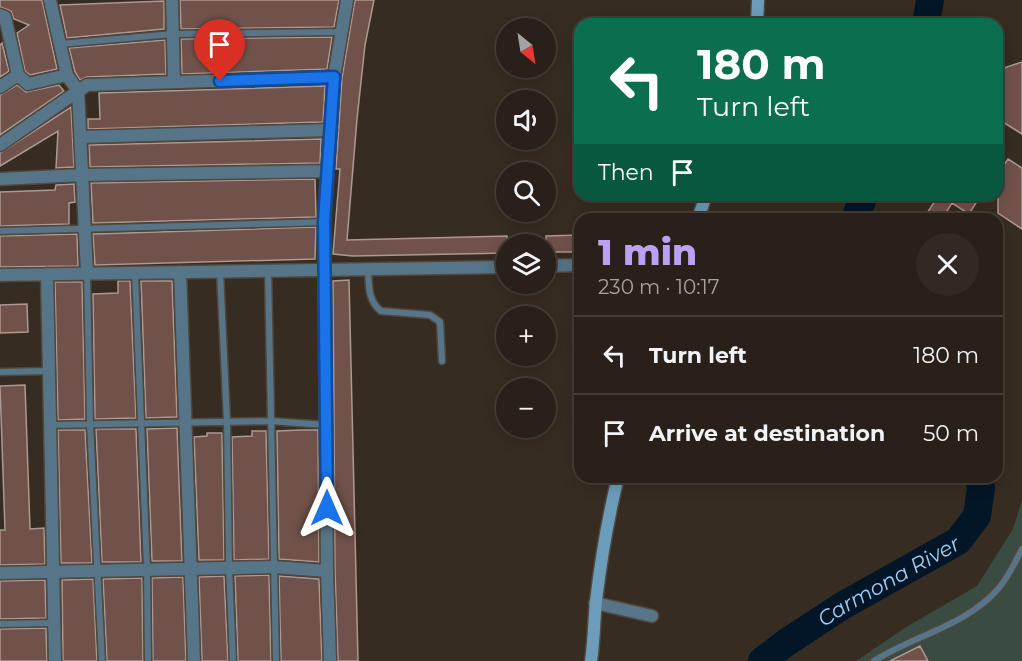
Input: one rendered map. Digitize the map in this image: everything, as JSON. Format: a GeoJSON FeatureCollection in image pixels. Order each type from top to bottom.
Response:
{"type":"FeatureCollection","features":[{"type":"Feature","properties":{"kind":"main road"},"geometry":{"type":"LineString","coordinates":[[758,0],[758,18]]}},
{"type":"Feature","properties":{"kind":"main road"},"geometry":{"type":"LineString","coordinates":[[591,661],[607,520],[616,483]]}},
{"type":"Feature","properties":{"kind":"street"},"geometry":{"type":"LineString","coordinates":[[50,0],[67,75],[78,91],[87,273]]}},
{"type":"Feature","properties":{"kind":"street"},"geometry":{"type":"LineString","coordinates":[[172,0],[174,82]]}},
{"type":"Feature","properties":{"kind":"street"},"geometry":{"type":"LineString","coordinates":[[330,661],[324,222],[334,77],[347,0]]}},
{"type":"Feature","properties":{"kind":"street"},"geometry":{"type":"LineString","coordinates":[[2,18],[18,75],[28,84],[67,75]]}},
{"type":"Feature","properties":{"kind":"street"},"geometry":{"type":"LineString","coordinates":[[0,87],[18,75]]}},
{"type":"Feature","properties":{"kind":"street"},"geometry":{"type":"LineString","coordinates":[[0,145],[87,85],[334,77]]}},
{"type":"Feature","properties":{"kind":"street"},"geometry":{"type":"LineString","coordinates":[[80,138],[331,130]]}},
{"type":"Feature","properties":{"kind":"street"},"geometry":{"type":"LineString","coordinates":[[0,179],[82,175],[327,171]]}},
{"type":"Feature","properties":{"kind":"street"},"geometry":{"type":"LineString","coordinates":[[556,266],[574,265]]}},
{"type":"Feature","properties":{"kind":"street"},"geometry":{"type":"LineString","coordinates":[[0,275],[496,267]]}},
{"type":"Feature","properties":{"kind":"street"},"geometry":{"type":"LineString","coordinates":[[180,272],[194,661]]}},
{"type":"Feature","properties":{"kind":"street"},"geometry":{"type":"LineString","coordinates":[[47,274],[55,661]]}},
{"type":"Feature","properties":{"kind":"street"},"geometry":{"type":"LineString","coordinates":[[0,573],[229,567],[327,571]]}},
{"type":"Feature","properties":{"kind":"street"},"geometry":{"type":"LineString","coordinates":[[596,603],[652,616]]}},
{"type":"Feature","properties":{"kind":"lane"},"geometry":{"type":"LineString","coordinates":[[60,44],[173,34],[342,32]]}},
{"type":"Feature","properties":{"kind":"lane"},"geometry":{"type":"LineString","coordinates":[[0,231],[324,222]]}},
{"type":"Feature","properties":{"kind":"lane"},"geometry":{"type":"LineString","coordinates":[[268,270],[276,661]]}},
{"type":"Feature","properties":{"kind":"lane"},"geometry":{"type":"LineString","coordinates":[[368,270],[370,297],[381,311],[430,315],[440,322],[442,361]]}},
{"type":"Feature","properties":{"kind":"lane"},"geometry":{"type":"LineString","coordinates":[[220,271],[228,421],[229,567],[233,661]]}},
{"type":"Feature","properties":{"kind":"lane"},"geometry":{"type":"LineString","coordinates":[[135,272],[147,569],[148,661]]}},
{"type":"Feature","properties":{"kind":"lane"},"geometry":{"type":"LineString","coordinates":[[87,273],[90,424],[102,661]]}},
{"type":"Feature","properties":{"kind":"lane"},"geometry":{"type":"LineString","coordinates":[[0,372],[49,371]]}},
{"type":"Feature","properties":{"kind":"lane"},"geometry":{"type":"LineString","coordinates":[[50,425],[271,421],[326,425]]}},
{"type":"Feature","properties":{"kind":"lane"},"geometry":{"type":"LineString","coordinates":[[874,661],[886,653],[940,629],[982,603],[999,589],[1022,549]]}},
{"type":"Feature","properties":{"kind":"lane"},"geometry":{"type":"LineString","coordinates":[[0,624],[54,623]]}},
{"type":"Feature","properties":{"kind":"green space"},"geometry":{"type":"Polygon","coordinates":[[[1022,500],[1022,661],[856,661],[908,626],[977,586],[1013,529],[1022,500]]]}},
{"type":"Feature","properties":{"kind":"building"},"geometry":{"type":"Polygon","coordinates":[[[0,0],[42,0],[57,69],[30,75],[25,71],[17,33],[29,25],[14,19],[11,11],[0,7],[0,0]]]}},
{"type":"Feature","properties":{"kind":"building"},"geometry":{"type":"Polygon","coordinates":[[[180,0],[339,0],[334,27],[181,29],[180,0]]]}},
{"type":"Feature","properties":{"kind":"building"},"geometry":{"type":"Polygon","coordinates":[[[355,0],[374,0],[365,45],[347,240],[496,236],[496,253],[353,256],[333,254],[340,169],[336,169],[342,78],[355,0]]]}},
{"type":"Feature","properties":{"kind":"building"},"geometry":{"type":"Polygon","coordinates":[[[164,1],[164,29],[67,38],[60,5],[164,1]]]}},
{"type":"Feature","properties":{"kind":"building"},"geometry":{"type":"Polygon","coordinates":[[[332,37],[327,69],[182,74],[181,39],[332,37]]]}},
{"type":"Feature","properties":{"kind":"building"},"geometry":{"type":"Polygon","coordinates":[[[165,40],[166,74],[87,77],[80,80],[75,72],[69,48],[165,40]]]}},
{"type":"Feature","properties":{"kind":"building"},"geometry":{"type":"Polygon","coordinates":[[[2,43],[9,71],[0,77],[0,45],[2,43]]]}},
{"type":"Feature","properties":{"kind":"building"},"geometry":{"type":"Polygon","coordinates":[[[1022,62],[1022,134],[1003,122],[1003,68],[1022,62]]]}},
{"type":"Feature","properties":{"kind":"building"},"geometry":{"type":"Polygon","coordinates":[[[17,85],[26,92],[59,85],[64,91],[0,135],[0,95],[17,85]]]}},
{"type":"Feature","properties":{"kind":"building"},"geometry":{"type":"Polygon","coordinates":[[[325,86],[323,122],[88,129],[88,119],[100,119],[99,93],[325,86]]]}},
{"type":"Feature","properties":{"kind":"building"},"geometry":{"type":"Polygon","coordinates":[[[71,107],[74,167],[56,168],[58,131],[0,166],[0,153],[71,107]]]}},
{"type":"Feature","properties":{"kind":"building"},"geometry":{"type":"Polygon","coordinates":[[[321,139],[320,163],[90,167],[89,145],[321,139]]]}},
{"type":"Feature","properties":{"kind":"building"},"geometry":{"type":"Polygon","coordinates":[[[1008,159],[1022,168],[1022,229],[1003,216],[1003,213],[998,213],[998,201],[1003,201],[1003,166],[1008,159]]]}},
{"type":"Feature","properties":{"kind":"building"},"geometry":{"type":"Polygon","coordinates":[[[315,179],[316,217],[93,223],[91,183],[315,179]]]}},
{"type":"Feature","properties":{"kind":"building"},"geometry":{"type":"Polygon","coordinates":[[[74,184],[75,202],[69,203],[69,224],[0,226],[0,192],[55,190],[56,185],[74,184]]]}},
{"type":"Feature","properties":{"kind":"building"},"geometry":{"type":"Polygon","coordinates":[[[935,201],[977,201],[970,213],[952,203],[946,213],[927,213],[935,201]]]}},
{"type":"Feature","properties":{"kind":"building"},"geometry":{"type":"Polygon","coordinates":[[[316,227],[315,259],[95,265],[93,234],[316,227]]]}},
{"type":"Feature","properties":{"kind":"building"},"geometry":{"type":"Polygon","coordinates":[[[77,234],[78,266],[0,267],[0,236],[77,234]]]}},
{"type":"Feature","properties":{"kind":"building"},"geometry":{"type":"Polygon","coordinates":[[[574,235],[574,252],[556,252],[556,236],[574,235]]]}},
{"type":"Feature","properties":{"kind":"building"},"geometry":{"type":"Polygon","coordinates":[[[349,280],[358,661],[338,661],[335,571],[333,281],[349,280]]]}},
{"type":"Feature","properties":{"kind":"building"},"geometry":{"type":"Polygon","coordinates":[[[118,281],[130,281],[136,418],[95,419],[93,294],[118,293],[118,281]]]}},
{"type":"Feature","properties":{"kind":"building"},"geometry":{"type":"Polygon","coordinates":[[[141,281],[172,281],[177,417],[146,418],[141,281]]]}},
{"type":"Feature","properties":{"kind":"building"},"geometry":{"type":"Polygon","coordinates":[[[55,282],[82,282],[85,419],[58,420],[55,282]]]}},
{"type":"Feature","properties":{"kind":"building"},"geometry":{"type":"Polygon","coordinates":[[[27,304],[28,332],[0,333],[0,305],[27,304]]]}},
{"type":"Feature","properties":{"kind":"building"},"geometry":{"type":"Polygon","coordinates":[[[25,385],[30,529],[44,528],[45,564],[0,565],[0,530],[5,530],[0,386],[25,385]]]}},
{"type":"Feature","properties":{"kind":"building"},"geometry":{"type":"Polygon","coordinates":[[[177,428],[182,561],[152,561],[147,429],[177,428]]]}},
{"type":"Feature","properties":{"kind":"building"},"geometry":{"type":"Polygon","coordinates":[[[96,429],[136,429],[141,562],[102,562],[96,429]]]}},
{"type":"Feature","properties":{"kind":"building"},"geometry":{"type":"Polygon","coordinates":[[[58,430],[85,430],[92,563],[61,563],[58,430]]]}},
{"type":"Feature","properties":{"kind":"building"},"geometry":{"type":"Polygon","coordinates":[[[318,430],[319,562],[279,559],[277,431],[318,430]]]}},
{"type":"Feature","properties":{"kind":"building"},"geometry":{"type":"Polygon","coordinates":[[[252,431],[266,431],[269,559],[234,560],[232,437],[252,436],[252,431]]]}},
{"type":"Feature","properties":{"kind":"building"},"geometry":{"type":"Polygon","coordinates":[[[207,433],[222,433],[224,560],[199,560],[194,437],[207,436],[207,433]]]}},
{"type":"Feature","properties":{"kind":"building"},"geometry":{"type":"Polygon","coordinates":[[[269,575],[271,661],[238,661],[235,576],[269,575]]]}},
{"type":"Feature","properties":{"kind":"building"},"geometry":{"type":"Polygon","coordinates":[[[224,576],[228,661],[202,661],[199,577],[224,576]]]}},
{"type":"Feature","properties":{"kind":"building"},"geometry":{"type":"Polygon","coordinates":[[[279,576],[319,579],[322,661],[281,661],[279,576]]]}},
{"type":"Feature","properties":{"kind":"building"},"geometry":{"type":"Polygon","coordinates":[[[183,577],[186,661],[153,661],[152,578],[183,577]]]}},
{"type":"Feature","properties":{"kind":"building"},"geometry":{"type":"Polygon","coordinates":[[[142,578],[143,661],[107,661],[103,579],[142,578]]]}},
{"type":"Feature","properties":{"kind":"building"},"geometry":{"type":"Polygon","coordinates":[[[93,579],[97,661],[63,661],[62,580],[93,579]]]}},
{"type":"Feature","properties":{"kind":"building"},"geometry":{"type":"Polygon","coordinates":[[[45,580],[46,618],[0,619],[0,581],[45,580]]]}},
{"type":"Feature","properties":{"kind":"building"},"geometry":{"type":"Polygon","coordinates":[[[46,628],[47,661],[0,661],[0,629],[46,628]]]}},
{"type":"Feature","properties":{"kind":"building"},"geometry":{"type":"Polygon","coordinates":[[[920,646],[928,661],[890,661],[920,646]]]}},
{"type":"Feature","properties":{"kind":"waterway","name":"Carmona River"},"geometry":{"type":"LineString","coordinates":[[927,18],[930,0]]}},
{"type":"Feature","properties":{"kind":"waterway","name":"Carmona River"},"geometry":{"type":"LineString","coordinates":[[857,213],[862,201]]}},
{"type":"Feature","properties":{"kind":"waterway","name":"Carmona River"},"geometry":{"type":"LineString","coordinates":[[762,661],[842,606],[958,541],[977,516],[980,483]]}},
{"type":"Feature","properties":{"kind":"route"},"geometry":{"type":"LineString","coordinates":[[220,81],[334,77],[324,222],[327,508]]}}]}
